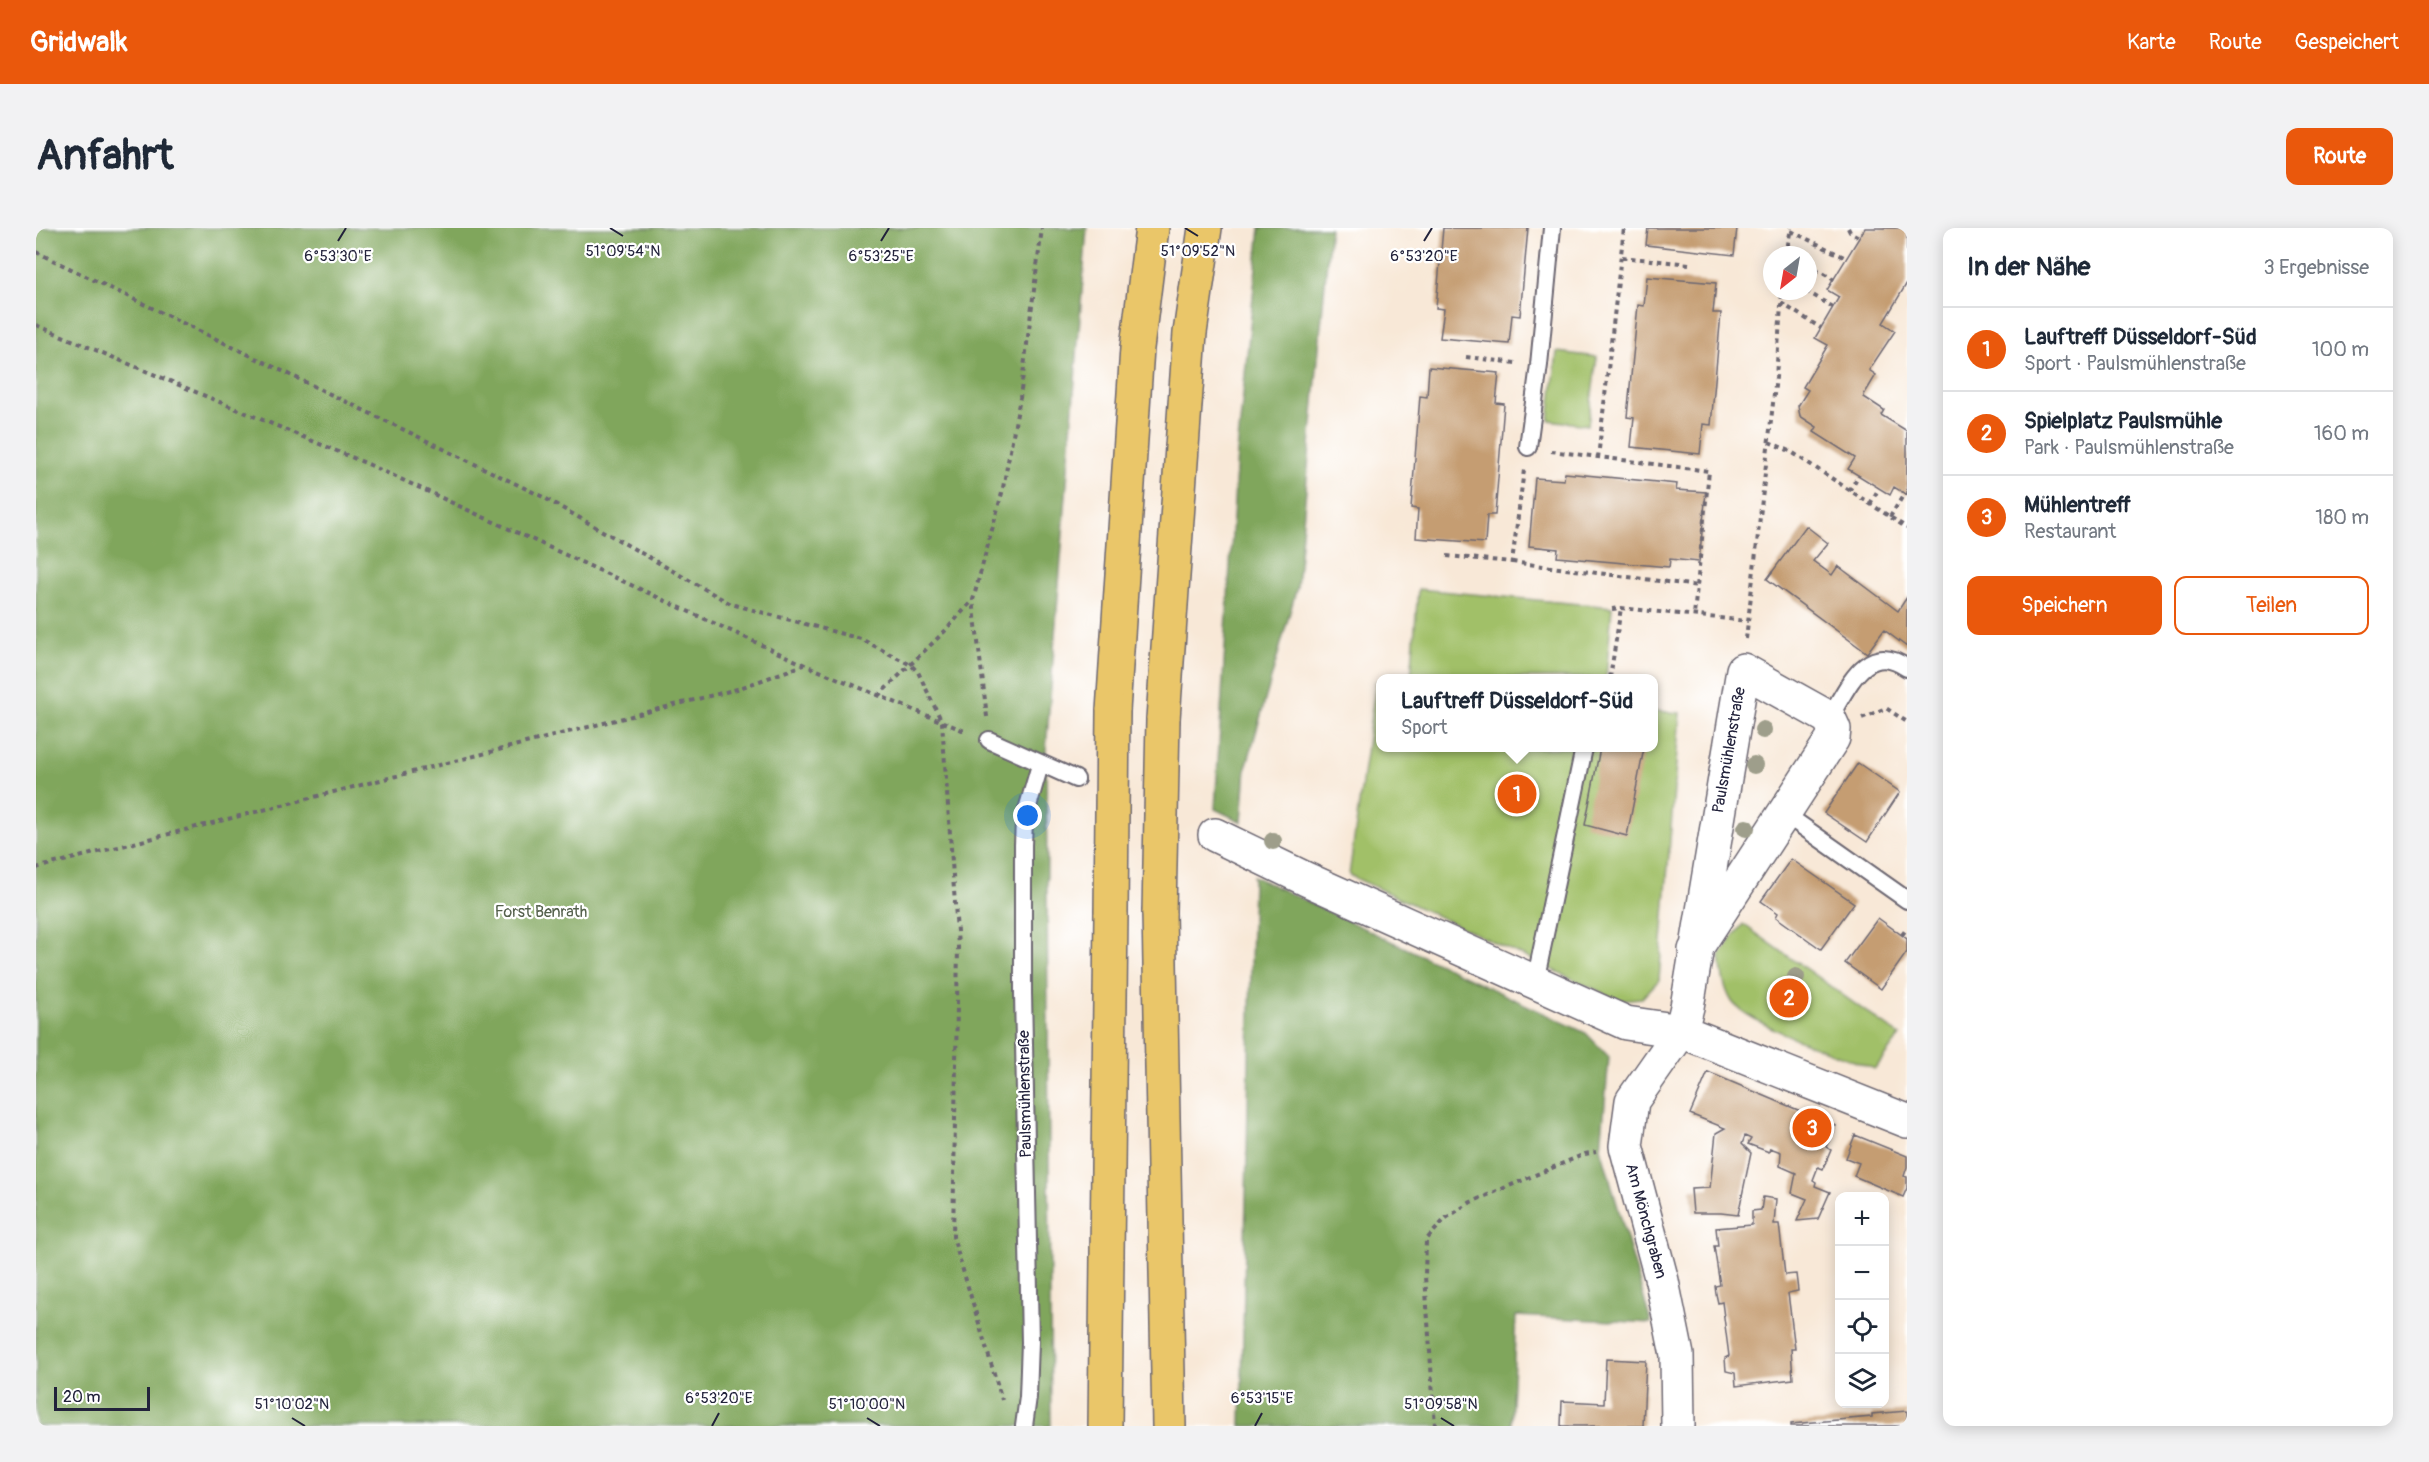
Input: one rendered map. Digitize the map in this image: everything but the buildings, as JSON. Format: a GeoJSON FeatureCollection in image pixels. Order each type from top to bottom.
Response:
{"type":"FeatureCollection","features":[{"type":"Feature","properties":{"kind":"highway"},"geometry":{"type":"LineString","coordinates":[[1105,1426],[1113,711],[1137,348],[1152,228]]}},
{"type":"Feature","properties":{"kind":"highway"},"geometry":{"type":"LineString","coordinates":[[1169,1426],[1159,912],[1163,719],[1190,333],[1205,228]]}},
{"type":"Feature","properties":{"kind":"street","name":"Paulsmühlenstraße"},"geometry":{"type":"LineString","coordinates":[[1681,1031],[1687,1007],[1695,950],[1743,670],[1832,723],[1833,738],[1695,950]]}},
{"type":"Feature","properties":{"kind":"street"},"geometry":{"type":"LineString","coordinates":[[1215,836],[1626,1023],[1681,1031],[1907,1121]]}},
{"type":"Feature","properties":{"kind":"street","name":"Am Mönchgraben"},"geometry":{"type":"LineString","coordinates":[[1678,1426],[1677,1355],[1662,1281],[1626,1146],[1632,1101],[1681,1031]]}},
{"type":"Feature","properties":{"kind":"lane"},"geometry":{"type":"LineString","coordinates":[[1527,447],[1539,365],[1551,228]]}},
{"type":"Feature","properties":{"kind":"lane"},"geometry":{"type":"LineString","coordinates":[[1832,723],[1860,670],[1876,658],[1887,658],[1907,668]]}},
{"type":"Feature","properties":{"kind":"lane"},"geometry":{"type":"LineString","coordinates":[[989,740],[1040,765],[1076,779]]}},
{"type":"Feature","properties":{"kind":"lane"},"geometry":{"type":"LineString","coordinates":[[1535,982],[1583,752]]}},
{"type":"Feature","properties":{"kind":"lane","name":"Paulsmühlenstraße"},"geometry":{"type":"LineString","coordinates":[[1024,1426],[1028,1397],[1030,1342],[1023,993],[1023,845],[1024,820],[1040,765]]}},
{"type":"Feature","properties":{"kind":"lane"},"geometry":{"type":"LineString","coordinates":[[1785,814],[1907,900]]}},
{"type":"Feature","properties":{"kind":"path"},"geometry":{"type":"LineString","coordinates":[[36,325],[370,465],[805,665],[989,740],[973,600],[1002,493],[1020,398],[1042,228]]}},
{"type":"Feature","properties":{"kind":"path"},"geometry":{"type":"LineString","coordinates":[[1598,458],[1624,228]]}},
{"type":"Feature","properties":{"kind":"path"},"geometry":{"type":"LineString","coordinates":[[1848,228],[1850,232],[1859,237]]}},
{"type":"Feature","properties":{"kind":"path"},"geometry":{"type":"LineString","coordinates":[[1788,246],[1791,230],[1846,258]]}},
{"type":"Feature","properties":{"kind":"path"},"geometry":{"type":"LineString","coordinates":[[36,252],[541,496],[731,604],[861,639],[911,665],[918,672],[942,722],[958,946],[953,1237],[1004,1404]]}},
{"type":"Feature","properties":{"kind":"path"},"geometry":{"type":"LineString","coordinates":[[1621,257],[1689,264]]}},
{"type":"Feature","properties":{"kind":"path"},"geometry":{"type":"LineString","coordinates":[[1817,269],[1834,279]]}},
{"type":"Feature","properties":{"kind":"path"},"geometry":{"type":"LineString","coordinates":[[1817,298],[1833,307]]}},
{"type":"Feature","properties":{"kind":"path"},"geometry":{"type":"LineString","coordinates":[[1743,670],[1781,300]]}},
{"type":"Feature","properties":{"kind":"path"},"geometry":{"type":"LineString","coordinates":[[1781,303],[1821,328]]}},
{"type":"Feature","properties":{"kind":"path"},"geometry":{"type":"LineString","coordinates":[[1466,357],[1539,365]]}},
{"type":"Feature","properties":{"kind":"path"},"geometry":{"type":"LineString","coordinates":[[1768,442],[1790,451],[1907,528]]}},
{"type":"Feature","properties":{"kind":"path"},"geometry":{"type":"LineString","coordinates":[[1512,562],[1527,447],[1709,471],[1694,615]]}},
{"type":"Feature","properties":{"kind":"path"},"geometry":{"type":"LineString","coordinates":[[1850,491],[1858,475]]}},
{"type":"Feature","properties":{"kind":"path"},"geometry":{"type":"LineString","coordinates":[[1870,504],[1880,488]]}},
{"type":"Feature","properties":{"kind":"path"},"geometry":{"type":"LineString","coordinates":[[1890,517],[1904,494]]}},
{"type":"Feature","properties":{"kind":"path"},"geometry":{"type":"LineString","coordinates":[[1447,556],[1698,586]]}},
{"type":"Feature","properties":{"kind":"path"},"geometry":{"type":"LineString","coordinates":[[878,696],[945,632],[973,600]]}},
{"type":"Feature","properties":{"kind":"path"},"geometry":{"type":"LineString","coordinates":[[1611,674],[1621,608]]}},
{"type":"Feature","properties":{"kind":"path"},"geometry":{"type":"LineString","coordinates":[[1612,609],[1748,621]]}},
{"type":"Feature","properties":{"kind":"path"},"geometry":{"type":"LineString","coordinates":[[36,868],[727,692],[805,665]]}},
{"type":"Feature","properties":{"kind":"path"},"geometry":{"type":"LineString","coordinates":[[1832,723],[1886,708],[1907,722]]}},
{"type":"Feature","properties":{"kind":"path"},"geometry":{"type":"LineString","coordinates":[[1902,935],[1907,928]]}},
{"type":"Feature","properties":{"kind":"path"},"geometry":{"type":"LineString","coordinates":[[1435,1426],[1425,1276],[1426,1240],[1446,1218],[1471,1202],[1585,1154],[1626,1146]]}},
{"type":"Feature","properties":{"kind":"green space","name":"Forst Benrath"},"geometry":{"type":"Polygon","coordinates":[[[36,228],[1087,228],[1046,750],[1051,1426],[36,1426],[36,228]]]}},
{"type":"Feature","properties":{"kind":"green space"},"geometry":{"type":"Polygon","coordinates":[[[1260,228],[1330,228],[1297,587],[1246,768],[1242,822],[1215,809],[1237,452],[1260,228]]]}},
{"type":"Feature","properties":{"kind":"green space"},"geometry":{"type":"Polygon","coordinates":[[[1557,352],[1597,357],[1588,425],[1549,420],[1557,352]]]}},
{"type":"Feature","properties":{"kind":"green space"},"geometry":{"type":"Polygon","coordinates":[[[1418,589],[1612,607],[1606,674],[1411,674],[1418,589]]]}},
{"type":"Feature","properties":{"kind":"green space"},"geometry":{"type":"Polygon","coordinates":[[[1376,682],[1376,752],[1658,752],[1658,711],[1680,713],[1659,980],[1642,998],[1618,1000],[1349,875],[1376,682]]]}},
{"type":"Feature","properties":{"kind":"green space"},"geometry":{"type":"Polygon","coordinates":[[[1253,876],[1586,1033],[1609,1057],[1601,1148],[1651,1323],[1516,1316],[1511,1426],[1241,1426],[1253,876]]]}},
{"type":"Feature","properties":{"kind":"green space"},"geometry":{"type":"Polygon","coordinates":[[[1743,924],[1900,1036],[1875,1069],[1775,1029],[1755,1019],[1731,1000],[1723,978],[1720,955],[1743,924]]]}},
{"type":"Feature","properties":{"kind":"place","name":"Lauftreff Düsseldorf-Süd"},"geometry":{"type":"Point","coordinates":[1517,794]}},
{"type":"Feature","properties":{"kind":"place","name":"Spielplatz Paulsmühle"},"geometry":{"type":"Point","coordinates":[1789,998]}},
{"type":"Feature","properties":{"kind":"place","name":"Mühlentreff"},"geometry":{"type":"Point","coordinates":[1812,1128]}}]}
